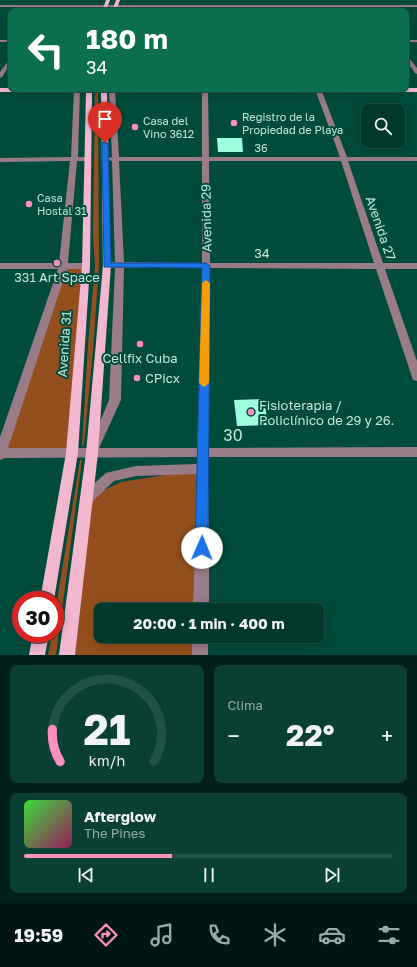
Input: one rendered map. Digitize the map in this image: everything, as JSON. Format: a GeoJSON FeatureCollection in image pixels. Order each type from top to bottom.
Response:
{"type":"FeatureCollection","features":[{"type":"Feature","properties":{"kind":"main road","name":"Avenida 31"},"geometry":{"type":"LineString","coordinates":[[49,591],[72,453],[86,266],[89,92]]}},
{"type":"Feature","properties":{"kind":"main road"},"geometry":{"type":"LineString","coordinates":[[68,655],[92,453],[107,265],[105,159],[108,92]]}},
{"type":"Feature","properties":{"kind":"main road"},"geometry":{"type":"LineString","coordinates":[[37,655],[39,643]]}},
{"type":"Feature","properties":{"kind":"street"},"geometry":{"type":"LineString","coordinates":[[47,6],[52,0]]}},
{"type":"Feature","properties":{"kind":"street"},"geometry":{"type":"LineString","coordinates":[[368,0],[372,6]]}},
{"type":"Feature","properties":{"kind":"street"},"geometry":{"type":"LineString","coordinates":[[0,6],[78,8]]}},
{"type":"Feature","properties":{"kind":"street"},"geometry":{"type":"LineString","coordinates":[[317,8],[417,6]]}},
{"type":"Feature","properties":{"kind":"street"},"geometry":{"type":"LineString","coordinates":[[409,60],[417,72]]}},
{"type":"Feature","properties":{"kind":"street"},"geometry":{"type":"LineString","coordinates":[[0,76],[8,64]]}},
{"type":"Feature","properties":{"kind":"street","name":"Avenida 31"},"geometry":{"type":"LineString","coordinates":[[0,454],[62,266],[74,159],[77,92]]}},
{"type":"Feature","properties":{"kind":"street"},"geometry":{"type":"LineString","coordinates":[[92,453],[115,400],[120,266],[116,159],[108,92]]}},
{"type":"Feature","properties":{"kind":"street","name":"Avenida 29"},"geometry":{"type":"LineString","coordinates":[[201,603],[206,266],[205,92]]}},
{"type":"Feature","properties":{"kind":"street","name":"Avenida 27"},"geometry":{"type":"LineString","coordinates":[[319,92],[381,266],[417,377]]}},
{"type":"Feature","properties":{"kind":"street"},"geometry":{"type":"LineString","coordinates":[[0,160],[88,159]]}},
{"type":"Feature","properties":{"kind":"street","name":"36"},"geometry":{"type":"LineString","coordinates":[[105,159],[417,159]]}},
{"type":"Feature","properties":{"kind":"street","name":"34"},"geometry":{"type":"LineString","coordinates":[[107,265],[417,266]]}},
{"type":"Feature","properties":{"kind":"street"},"geometry":{"type":"LineString","coordinates":[[0,266],[86,266]]}},
{"type":"Feature","properties":{"kind":"street","name":"30"},"geometry":{"type":"LineString","coordinates":[[0,454],[417,452]]}},
{"type":"Feature","properties":{"kind":"street"},"geometry":{"type":"LineString","coordinates":[[87,498],[110,477],[136,470],[203,469]]}},
{"type":"Feature","properties":{"kind":"street"},"geometry":{"type":"LineString","coordinates":[[200,643],[200,655]]}},
{"type":"Feature","properties":{"kind":"shaded area"},"geometry":{"type":"Polygon","coordinates":[[[95,93],[98,93],[99,265],[93,350],[84,445],[82,445],[88,345],[95,266],[93,234],[95,93]]]}},
{"type":"Feature","properties":{"kind":"shaded area"},"geometry":{"type":"Polygon","coordinates":[[[86,266],[72,453],[1,453],[62,268],[86,266]]]}},
{"type":"Feature","properties":{"kind":"shaded area"},"geometry":{"type":"Polygon","coordinates":[[[80,460],[82,460],[64,595],[64,591],[59,591],[80,460]]]}},
{"type":"Feature","properties":{"kind":"shaded area"},"geometry":{"type":"Polygon","coordinates":[[[203,469],[201,603],[94,603],[94,643],[200,643],[200,655],[68,655],[87,498],[121,482],[203,469]]]}},
{"type":"Feature","properties":{"kind":"shaded area"},"geometry":{"type":"Polygon","coordinates":[[[50,643],[58,643],[56,655],[48,655],[50,643]]]}},
{"type":"Feature","properties":{"kind":"building"},"geometry":{"type":"Polygon","coordinates":[[[217,138],[242,138],[243,152],[218,152],[217,138]]]}},
{"type":"Feature","properties":{"kind":"building","name":"Fisioterapia / Policlínico de 29 y 26."},"geometry":{"type":"Polygon","coordinates":[[[264,399],[268,425],[237,426],[234,400],[264,399]]]}},
{"type":"Feature","properties":{"kind":"slow traffic"},"geometry":{"type":"LineString","coordinates":[[204,383],[206,283]]}},
{"type":"Feature","properties":{"kind":"place","name":"Registro de la Propiedad de Playa"},"geometry":{"type":"Point","coordinates":[234,123]}},
{"type":"Feature","properties":{"kind":"place","name":"Casa del Vino 3612"},"geometry":{"type":"Point","coordinates":[135,127]}},
{"type":"Feature","properties":{"kind":"place","name":"Casa Hostal 31"},"geometry":{"type":"Point","coordinates":[29,204]}},
{"type":"Feature","properties":{"kind":"place","name":"331 Art Space"},"geometry":{"type":"Point","coordinates":[57,263]}},
{"type":"Feature","properties":{"kind":"place","name":"Cellfix Cuba"},"geometry":{"type":"Point","coordinates":[140,344]}},
{"type":"Feature","properties":{"kind":"place","name":"CPicx"},"geometry":{"type":"Point","coordinates":[137,378]}},
{"type":"Feature","properties":{"kind":"place","name":"Fisioterapia / Policlínico de 29 y 26."},"geometry":{"type":"Point","coordinates":[251,412]}},
{"type":"Feature","properties":{"kind":"route"},"geometry":{"type":"LineString","coordinates":[[105,143],[107,265],[206,266],[202,548]]}}]}
